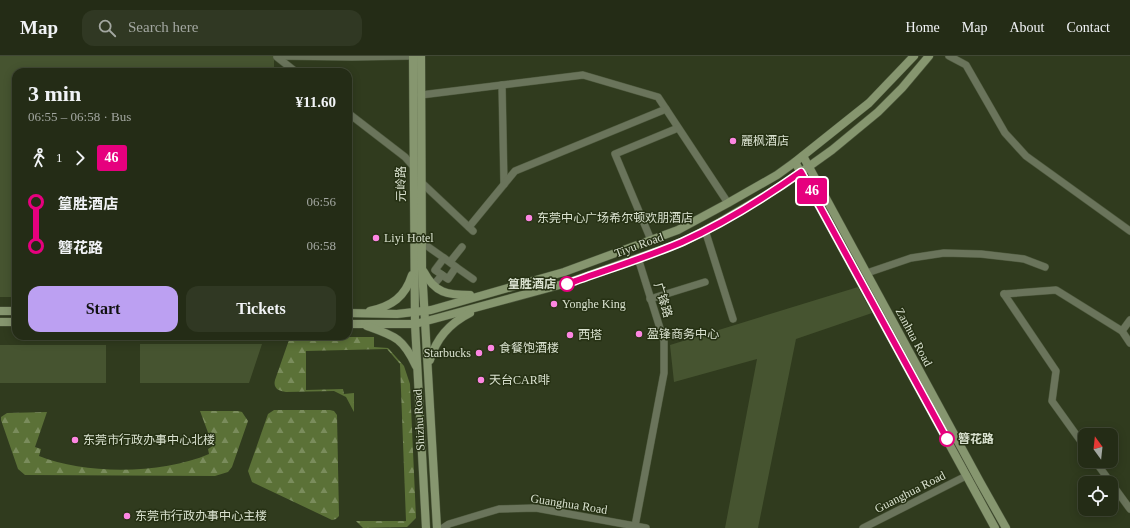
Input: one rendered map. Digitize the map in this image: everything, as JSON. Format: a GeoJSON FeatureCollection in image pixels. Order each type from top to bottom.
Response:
{"type":"FeatureCollection","features":[{"type":"Feature","properties":{"kind":"street"},"geometry":{"type":"LineString","coordinates":[[277,56],[412,56]]}},
{"type":"Feature","properties":{"kind":"street"},"geometry":{"type":"LineString","coordinates":[[277,56],[291,68]]}},
{"type":"Feature","properties":{"kind":"street","name":"元岭路"},"geometry":{"type":"LineString","coordinates":[[412,56],[413,166],[418,269],[424,311]]}},
{"type":"Feature","properties":{"kind":"street","name":"元岭路"},"geometry":{"type":"LineString","coordinates":[[415,312],[422,182],[421,56]]}},
{"type":"Feature","properties":{"kind":"street","name":"Tiyu Road"},"geometry":{"type":"LineString","coordinates":[[415,312],[424,311],[564,272],[678,230],[728,203],[795,162],[869,103],[914,56]]}},
{"type":"Feature","properties":{"kind":"street","name":"Tiyu Road"},"geometry":{"type":"LineString","coordinates":[[352,324],[415,324],[567,284],[682,242],[752,204],[801,172],[836,146],[878,112],[902,88],[929,56]]}},
{"type":"Feature","properties":{"kind":"street"},"geometry":{"type":"LineString","coordinates":[[949,56],[966,66],[1005,133],[1026,156],[1130,231]]}},
{"type":"Feature","properties":{"kind":"street"},"geometry":{"type":"LineString","coordinates":[[421,95],[583,75],[658,97],[728,203]]}},
{"type":"Feature","properties":{"kind":"street"},"geometry":{"type":"LineString","coordinates":[[502,85],[504,184]]}},
{"type":"Feature","properties":{"kind":"street"},"geometry":{"type":"LineString","coordinates":[[422,182],[471,229],[515,171],[666,109]]}},
{"type":"Feature","properties":{"kind":"street"},"geometry":{"type":"LineString","coordinates":[[352,116],[405,157],[413,166]]}},
{"type":"Feature","properties":{"kind":"street"},"geometry":{"type":"LineString","coordinates":[[652,240],[615,154],[678,128]]}},
{"type":"Feature","properties":{"kind":"street","name":"Zanhua Road"},"geometry":{"type":"LineString","coordinates":[[803,156],[1006,528]]}},
{"type":"Feature","properties":{"kind":"street","name":"Zanhua Road"},"geometry":{"type":"LineString","coordinates":[[795,162],[995,528]]}},
{"type":"Feature","properties":{"kind":"street"},"geometry":{"type":"LineString","coordinates":[[704,230],[733,319]]}},
{"type":"Feature","properties":{"kind":"street"},"geometry":{"type":"LineString","coordinates":[[427,246],[473,279]]}},
{"type":"Feature","properties":{"kind":"street"},"geometry":{"type":"LineString","coordinates":[[456,267],[448,279],[435,270],[462,247]]}},
{"type":"Feature","properties":{"kind":"street"},"geometry":{"type":"LineString","coordinates":[[867,274],[910,258],[944,253],[981,254],[1024,259],[1045,267]]}},
{"type":"Feature","properties":{"kind":"street","name":"广锋路"},"geometry":{"type":"LineString","coordinates":[[635,526],[664,373],[664,341],[638,258]]}},
{"type":"Feature","properties":{"kind":"street"},"geometry":{"type":"LineString","coordinates":[[361,313],[381,309],[395,302],[404,293],[418,269],[434,287],[443,293],[458,295],[483,295]]}},
{"type":"Feature","properties":{"kind":"street"},"geometry":{"type":"LineString","coordinates":[[436,282],[442,275]]}},
{"type":"Feature","properties":{"kind":"street"},"geometry":{"type":"LineString","coordinates":[[650,299],[705,282]]}},
{"type":"Feature","properties":{"kind":"street"},"geometry":{"type":"LineString","coordinates":[[1078,437],[1052,401],[1056,371],[1004,294],[1056,290],[1122,331],[1130,343]]}},
{"type":"Feature","properties":{"kind":"street"},"geometry":{"type":"LineString","coordinates":[[428,369],[433,349],[440,337],[450,326],[465,316],[485,306]]}},
{"type":"Feature","properties":{"kind":"street"},"geometry":{"type":"LineString","coordinates":[[0,311],[12,311]]}},
{"type":"Feature","properties":{"kind":"street","name":"Shizhu Road"},"geometry":{"type":"LineString","coordinates":[[424,311],[437,528]]}},
{"type":"Feature","properties":{"kind":"street"},"geometry":{"type":"LineString","coordinates":[[352,313],[384,314],[415,312]]}},
{"type":"Feature","properties":{"kind":"street","name":"Shizhu Road"},"geometry":{"type":"LineString","coordinates":[[415,312],[426,528]]}},
{"type":"Feature","properties":{"kind":"street"},"geometry":{"type":"LineString","coordinates":[[1122,331],[1130,320]]}},
{"type":"Feature","properties":{"kind":"street"},"geometry":{"type":"LineString","coordinates":[[0,322],[12,322]]}},
{"type":"Feature","properties":{"kind":"street"},"geometry":{"type":"LineString","coordinates":[[361,324],[397,339],[406,347],[418,371]]}},
{"type":"Feature","properties":{"kind":"street"},"geometry":{"type":"LineString","coordinates":[[1100,468],[1130,509]]}},
{"type":"Feature","properties":{"kind":"street","name":"Guanghua Road"},"geometry":{"type":"LineString","coordinates":[[863,528],[873,526],[966,476]]}},
{"type":"Feature","properties":{"kind":"street","name":"Guanghua Road"},"geometry":{"type":"LineString","coordinates":[[443,528],[450,524],[499,509],[513,508],[536,508],[646,528]]}},
{"type":"Feature","properties":{"kind":"green space"},"geometry":{"type":"Polygon","coordinates":[[[0,56],[274,56],[274,68],[12,68],[12,297],[0,297],[0,56]]]}},
{"type":"Feature","properties":{"kind":"green space"},"geometry":{"type":"Polygon","coordinates":[[[858,287],[872,313],[796,339],[758,528],[725,528],[757,359],[674,382],[670,345],[858,287]]]}},
{"type":"Feature","properties":{"kind":"green space"},"geometry":{"type":"Polygon","coordinates":[[[352,337],[374,337],[374,347],[388,348],[404,366],[410,384],[416,518],[407,527],[363,528],[356,521],[406,521],[400,364],[387,349],[306,351],[306,390],[343,389],[344,394],[354,393],[354,412],[346,397],[334,391],[286,392],[275,387],[275,380],[289,340],[352,340],[352,337]]]}},
{"type":"Feature","properties":{"kind":"green space"},"geometry":{"type":"Polygon","coordinates":[[[140,344],[262,344],[249,383],[140,383],[140,344]]]}},
{"type":"Feature","properties":{"kind":"green space"},"geometry":{"type":"Polygon","coordinates":[[[0,345],[106,345],[106,383],[0,383],[0,345]]]}},
{"type":"Feature","properties":{"kind":"green space"},"geometry":{"type":"Polygon","coordinates":[[[274,410],[330,410],[334,411],[337,415],[339,516],[336,519],[332,520],[252,482],[248,471],[268,414],[274,410]]]}},
{"type":"Feature","properties":{"kind":"green space"},"geometry":{"type":"Polygon","coordinates":[[[200,411],[238,411],[242,412],[248,421],[232,467],[228,472],[215,476],[25,475],[18,469],[1,420],[1,417],[7,413],[47,412],[35,447],[41,449],[39,456],[79,467],[124,470],[170,465],[190,461],[209,454],[208,449],[213,446],[200,411]]]}},
{"type":"Feature","properties":{"kind":"bus line","name":"46"},"geometry":{"type":"LineString","coordinates":[[567,284],[682,242],[752,204],[801,172],[947,439]]}},
{"type":"Feature","properties":{"kind":"place","name":"麗枫酒店"},"geometry":{"type":"Point","coordinates":[733,141]}},
{"type":"Feature","properties":{"kind":"place","name":"东莞中心广场希尔顿欢朋酒店"},"geometry":{"type":"Point","coordinates":[529,218]}},
{"type":"Feature","properties":{"kind":"place","name":"Liyi Hotel"},"geometry":{"type":"Point","coordinates":[376,238]}},
{"type":"Feature","properties":{"kind":"place","name":"篁胜酒店"},"geometry":{"type":"Point","coordinates":[567,284]}},
{"type":"Feature","properties":{"kind":"place","name":"Yonghe King"},"geometry":{"type":"Point","coordinates":[554,304]}},
{"type":"Feature","properties":{"kind":"place","name":"盈锋商务中心"},"geometry":{"type":"Point","coordinates":[639,334]}},
{"type":"Feature","properties":{"kind":"place","name":"西塔"},"geometry":{"type":"Point","coordinates":[570,335]}},
{"type":"Feature","properties":{"kind":"place","name":"食餐饱酒楼"},"geometry":{"type":"Point","coordinates":[491,348]}},
{"type":"Feature","properties":{"kind":"place","name":"Starbucks"},"geometry":{"type":"Point","coordinates":[479,353]}},
{"type":"Feature","properties":{"kind":"place","name":"天台CAR啡"},"geometry":{"type":"Point","coordinates":[481,380]}},
{"type":"Feature","properties":{"kind":"place","name":"簪花路"},"geometry":{"type":"Point","coordinates":[947,439]}},
{"type":"Feature","properties":{"kind":"place","name":"东莞市行政办事中心北楼"},"geometry":{"type":"Point","coordinates":[75,440]}},
{"type":"Feature","properties":{"kind":"place","name":"东莞市行政办事中心主楼"},"geometry":{"type":"Point","coordinates":[127,516]}}]}
